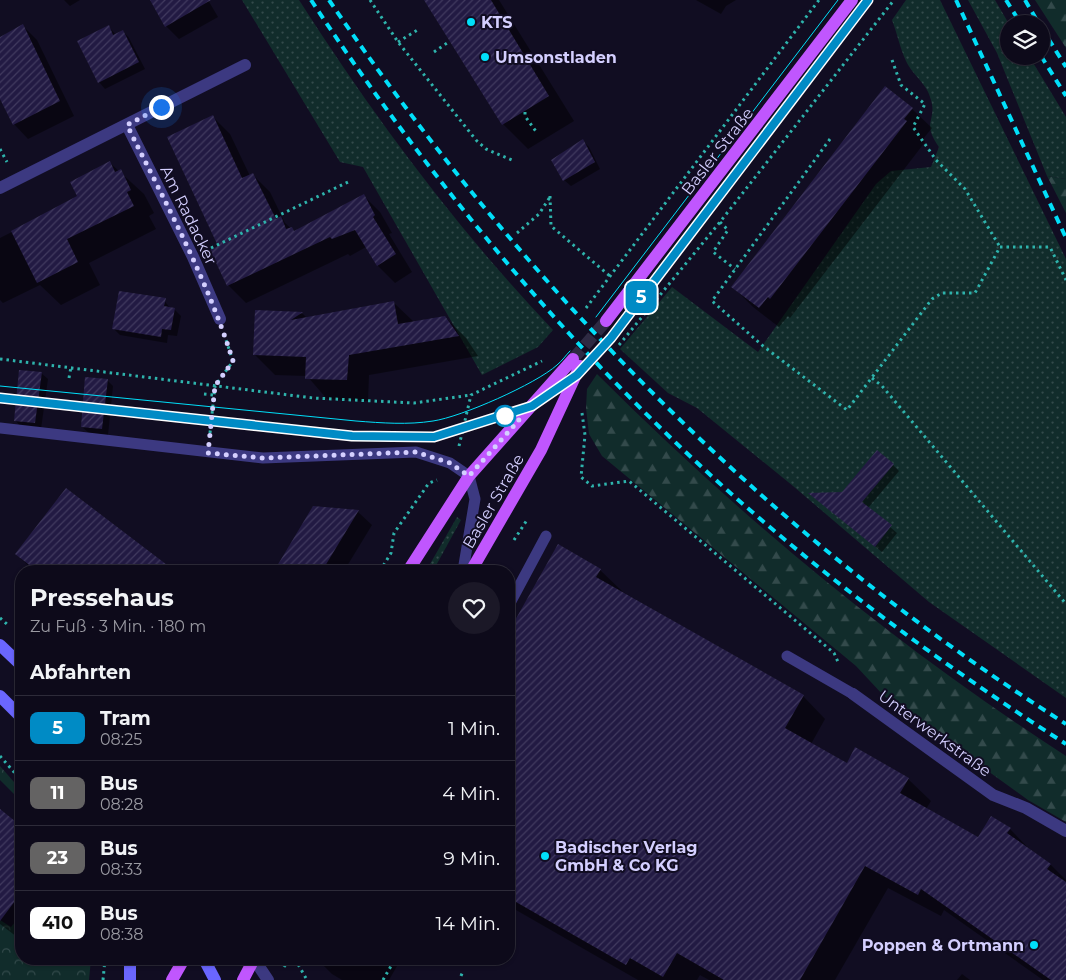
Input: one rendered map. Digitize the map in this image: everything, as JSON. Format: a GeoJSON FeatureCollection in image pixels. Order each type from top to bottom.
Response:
{"type":"FeatureCollection","features":[{"type":"Feature","properties":{"kind":"main road","name":"Basler Straße"},"geometry":{"type":"LineString","coordinates":[[606,321],[852,0]]}},
{"type":"Feature","properties":{"kind":"main road","name":"Basler Straße"},"geometry":{"type":"LineString","coordinates":[[412,565],[469,476],[577,362],[540,450],[474,565]]}},
{"type":"Feature","properties":{"kind":"main road"},"geometry":{"type":"LineString","coordinates":[[0,645],[15,659]]}},
{"type":"Feature","properties":{"kind":"main road"},"geometry":{"type":"LineString","coordinates":[[0,696],[15,711]]}},
{"type":"Feature","properties":{"kind":"main road"},"geometry":{"type":"LineString","coordinates":[[130,965],[130,980]]}},
{"type":"Feature","properties":{"kind":"main road"},"geometry":{"type":"LineString","coordinates":[[172,980],[181,965]]}},
{"type":"Feature","properties":{"kind":"main road"},"geometry":{"type":"LineString","coordinates":[[207,965],[215,980]]}},
{"type":"Feature","properties":{"kind":"main road"},"geometry":{"type":"LineString","coordinates":[[243,980],[251,965]]}},
{"type":"Feature","properties":{"kind":"street"},"geometry":{"type":"LineString","coordinates":[[0,188],[245,66]]}},
{"type":"Feature","properties":{"kind":"street","name":"Am Radacker"},"geometry":{"type":"LineString","coordinates":[[127,125],[193,257],[220,319]]}},
{"type":"Feature","properties":{"kind":"street","name":"Unterwerkstraße"},"geometry":{"type":"LineString","coordinates":[[853,694],[993,795],[1026,808],[1066,831]]}},
{"type":"Feature","properties":{"kind":"street"},"geometry":{"type":"LineString","coordinates":[[258,965],[268,980]]}},
{"type":"Feature","properties":{"kind":"lane"},"geometry":{"type":"LineString","coordinates":[[0,428],[263,458],[416,452],[450,463],[469,476],[475,499],[464,565]]}},
{"type":"Feature","properties":{"kind":"lane"},"geometry":{"type":"LineString","coordinates":[[515,594],[546,536]]}},
{"type":"Feature","properties":{"kind":"lane","name":"Unterwerkstraße"},"geometry":{"type":"LineString","coordinates":[[787,656],[853,694]]}},
{"type":"Feature","properties":{"kind":"path"},"geometry":{"type":"LineString","coordinates":[[370,0],[398,42],[476,140],[486,149],[514,161]]}},
{"type":"Feature","properties":{"kind":"path"},"geometry":{"type":"LineString","coordinates":[[586,308],[819,0]]}},
{"type":"Feature","properties":{"kind":"path"},"geometry":{"type":"LineString","coordinates":[[619,345],[720,222],[894,0]]}},
{"type":"Feature","properties":{"kind":"path"},"geometry":{"type":"LineString","coordinates":[[398,42],[419,29]]}},
{"type":"Feature","properties":{"kind":"path"},"geometry":{"type":"LineString","coordinates":[[434,52],[450,41]]}},
{"type":"Feature","properties":{"kind":"path"},"geometry":{"type":"LineString","coordinates":[[892,60],[901,85],[925,104],[913,126],[936,160],[965,189],[1000,247]]}},
{"type":"Feature","properties":{"kind":"path"},"geometry":{"type":"LineString","coordinates":[[525,112],[525,116],[537,134]]}},
{"type":"Feature","properties":{"kind":"path"},"geometry":{"type":"LineString","coordinates":[[830,139],[712,301],[786,364],[847,410],[932,299],[942,293],[975,293],[1000,247]]}},
{"type":"Feature","properties":{"kind":"path"},"geometry":{"type":"LineString","coordinates":[[193,257],[348,182]]}},
{"type":"Feature","properties":{"kind":"path"},"geometry":{"type":"LineString","coordinates":[[517,233],[539,214],[550,196],[552,226],[611,276]]}},
{"type":"Feature","properties":{"kind":"path"},"geometry":{"type":"LineString","coordinates":[[720,222],[728,230],[713,252],[735,269]]}},
{"type":"Feature","properties":{"kind":"path"},"geometry":{"type":"LineString","coordinates":[[1000,247],[1050,247],[1066,280]]}},
{"type":"Feature","properties":{"kind":"path"},"geometry":{"type":"LineString","coordinates":[[208,453],[215,386],[233,361],[220,319]]}},
{"type":"Feature","properties":{"kind":"path"},"geometry":{"type":"LineString","coordinates":[[0,359],[313,398],[414,403],[471,395],[546,360]]}},
{"type":"Feature","properties":{"kind":"path"},"geometry":{"type":"LineString","coordinates":[[69,378],[71,367]]}},
{"type":"Feature","properties":{"kind":"path"},"geometry":{"type":"LineString","coordinates":[[872,378],[882,386],[1066,604]]}},
{"type":"Feature","properties":{"kind":"path"},"geometry":{"type":"LineString","coordinates":[[204,394],[214,395]]}},
{"type":"Feature","properties":{"kind":"path"},"geometry":{"type":"LineString","coordinates":[[384,565],[391,553],[394,533],[429,483],[439,480],[458,448],[471,395]]}},
{"type":"Feature","properties":{"kind":"path"},"geometry":{"type":"LineString","coordinates":[[581,407],[585,435],[581,477],[592,486],[629,481],[834,653],[853,694]]}},
{"type":"Feature","properties":{"kind":"path"},"geometry":{"type":"LineString","coordinates":[[0,756],[15,773]]}},
{"type":"Feature","properties":{"kind":"path"},"geometry":{"type":"LineString","coordinates":[[103,980],[104,965]]}},
{"type":"Feature","properties":{"kind":"path"},"geometry":{"type":"LineString","coordinates":[[299,965],[307,980]]}},
{"type":"Feature","properties":{"kind":"path"},"geometry":{"type":"LineString","coordinates":[[382,980],[391,965]]}},
{"type":"Feature","properties":{"kind":"path"},"geometry":{"type":"LineString","coordinates":[[460,976],[463,971]]}},
{"type":"Feature","properties":{"kind":"green space"},"geometry":{"type":"Polygon","coordinates":[[[242,0],[299,0],[357,87],[418,171],[483,252],[553,330],[538,347],[482,375],[363,167],[340,162],[242,0]]]}},
{"type":"Feature","properties":{"kind":"green space"},"geometry":{"type":"Polygon","coordinates":[[[906,0],[940,0],[1066,259],[1066,698],[929,602],[793,486],[697,408],[668,393],[620,349],[672,287],[758,352],[876,184],[891,171],[931,167],[939,147],[930,127],[931,100],[923,84],[906,61],[892,20],[906,0]]]}},
{"type":"Feature","properties":{"kind":"green space"},"geometry":{"type":"Polygon","coordinates":[[[968,0],[995,0],[1004,15],[1000,15],[1000,60],[968,0]]]}},
{"type":"Feature","properties":{"kind":"green space"},"geometry":{"type":"Polygon","coordinates":[[[1035,0],[1066,0],[1066,48],[1050,23],[1050,15],[1045,15],[1035,0]]]}},
{"type":"Feature","properties":{"kind":"green space"},"geometry":{"type":"Polygon","coordinates":[[[1002,65],[1034,65],[1066,117],[1066,179],[1047,176],[1002,65]]]}},
{"type":"Feature","properties":{"kind":"green space"},"geometry":{"type":"Polygon","coordinates":[[[1047,176],[1066,179],[1066,213],[1047,176]]]}},
{"type":"Feature","properties":{"kind":"green space"},"geometry":{"type":"Polygon","coordinates":[[[597,374],[707,479],[822,578],[941,670],[1066,756],[1066,822],[1028,800],[884,696],[856,666],[602,456],[589,434],[586,408],[587,389],[597,374]]]}},
{"type":"Feature","properties":{"kind":"green space"},"geometry":{"type":"Polygon","coordinates":[[[457,517],[461,520],[436,565],[429,565],[457,517]]]}},
{"type":"Feature","properties":{"kind":"green space"},"geometry":{"type":"Polygon","coordinates":[[[0,766],[15,783],[15,795],[0,780],[0,766]]]}},
{"type":"Feature","properties":{"kind":"green space"},"geometry":{"type":"Polygon","coordinates":[[[0,920],[11,927],[15,922],[15,965],[90,965],[89,980],[0,980],[0,920]]]}},
{"type":"Feature","properties":{"kind":"building"},"geometry":{"type":"Polygon","coordinates":[[[150,0],[211,0],[165,27],[150,0]]]}},
{"type":"Feature","properties":{"kind":"building"},"geometry":{"type":"Polygon","coordinates":[[[424,0],[491,0],[549,96],[502,125],[424,0]]]}},
{"type":"Feature","properties":{"kind":"building"},"geometry":{"type":"Polygon","coordinates":[[[23,24],[60,101],[13,125],[0,99],[0,37],[23,24]]]}},
{"type":"Feature","properties":{"kind":"building"},"geometry":{"type":"Polygon","coordinates":[[[109,25],[113,35],[123,30],[139,62],[98,83],[77,41],[109,25]]]}},
{"type":"Feature","properties":{"kind":"building"},"geometry":{"type":"Polygon","coordinates":[[[885,86],[913,108],[904,119],[907,121],[770,299],[768,297],[759,308],[731,287],[885,86]]]}},
{"type":"Feature","properties":{"kind":"building"},"geometry":{"type":"Polygon","coordinates":[[[213,115],[242,178],[253,173],[276,219],[281,216],[286,229],[292,227],[294,231],[364,194],[375,215],[373,217],[396,254],[377,266],[355,230],[332,239],[330,237],[227,286],[210,250],[218,246],[167,137],[213,115]]]}},
{"type":"Feature","properties":{"kind":"building"},"geometry":{"type":"Polygon","coordinates":[[[583,139],[595,162],[563,181],[551,160],[583,139]]]}},
{"type":"Feature","properties":{"kind":"building"},"geometry":{"type":"Polygon","coordinates":[[[110,161],[115,172],[121,169],[131,190],[127,192],[134,206],[67,239],[78,262],[37,283],[11,231],[77,196],[70,182],[110,161]]]}},
{"type":"Feature","properties":{"kind":"building"},"geometry":{"type":"Polygon","coordinates":[[[119,291],[166,298],[164,306],[175,308],[171,330],[162,329],[161,337],[112,329],[119,291]]]}},
{"type":"Feature","properties":{"kind":"building"},"geometry":{"type":"Polygon","coordinates":[[[394,301],[398,324],[445,316],[459,336],[349,355],[347,380],[305,379],[306,357],[253,355],[255,310],[303,312],[291,320],[394,301]]]}},
{"type":"Feature","properties":{"kind":"building"},"geometry":{"type":"Polygon","coordinates":[[[19,370],[42,372],[35,423],[14,421],[19,370]]]}},
{"type":"Feature","properties":{"kind":"building"},"geometry":{"type":"Polygon","coordinates":[[[85,377],[108,379],[102,429],[81,427],[85,377]]]}},
{"type":"Feature","properties":{"kind":"building"},"geometry":{"type":"Polygon","coordinates":[[[877,450],[894,464],[862,502],[892,525],[875,547],[808,493],[842,492],[877,450]]]}},
{"type":"Feature","properties":{"kind":"building"},"geometry":{"type":"Polygon","coordinates":[[[66,488],[167,565],[29,565],[15,554],[66,488]]]}},
{"type":"Feature","properties":{"kind":"building"},"geometry":{"type":"Polygon","coordinates":[[[313,506],[359,510],[326,565],[278,565],[313,506]]]}},
{"type":"Feature","properties":{"kind":"building"},"geometry":{"type":"Polygon","coordinates":[[[558,544],[601,569],[596,577],[804,695],[785,728],[847,763],[855,747],[909,778],[900,793],[978,837],[991,816],[1011,828],[1007,833],[1051,864],[1047,869],[1066,882],[1066,980],[1051,980],[921,889],[918,895],[865,866],[800,980],[724,980],[677,953],[663,977],[630,958],[626,965],[515,901],[515,620],[558,544]]]}},
{"type":"Feature","properties":{"kind":"building"},"geometry":{"type":"Polygon","coordinates":[[[0,809],[15,821],[15,901],[0,921],[0,809]]]}},
{"type":"Feature","properties":{"kind":"tunnel"},"geometry":{"type":"LineString","coordinates":[[573,359],[606,321]]}},
{"type":"Feature","properties":{"kind":"tram line"},"geometry":{"type":"LineString","coordinates":[[596,317],[838,0]]}},
{"type":"Feature","properties":{"kind":"tram line"},"geometry":{"type":"LineString","coordinates":[[611,338],[868,0]]}},
{"type":"Feature","properties":{"kind":"tram line","name":"5"},"geometry":{"type":"LineString","coordinates":[[0,398],[352,436],[396,437],[434,437],[492,421],[532,406],[577,375],[611,338],[868,0]]}},
{"type":"Feature","properties":{"kind":"tram line"},"geometry":{"type":"LineString","coordinates":[[0,386],[356,421],[414,423],[446,418],[498,399],[547,373],[570,351]]}},
{"type":"Feature","properties":{"kind":"tram line"},"geometry":{"type":"LineString","coordinates":[[0,398],[352,436],[434,437],[532,406],[577,375],[585,365]]}},
{"type":"Feature","properties":{"kind":"railway"},"geometry":{"type":"LineString","coordinates":[[311,0],[356,67],[452,196],[556,319],[668,435],[767,525],[849,592],[934,655],[1066,744]]}},
{"type":"Feature","properties":{"kind":"railway"},"geometry":{"type":"LineString","coordinates":[[329,0],[405,107],[486,209],[570,307],[660,400],[754,489],[853,572],[957,651],[1066,724]]}},
{"type":"Feature","properties":{"kind":"railway"},"geometry":{"type":"LineString","coordinates":[[956,0],[1066,238]]}},
{"type":"Feature","properties":{"kind":"railway"},"geometry":{"type":"LineString","coordinates":[[1006,0],[1015,15]]}},
{"type":"Feature","properties":{"kind":"railway"},"geometry":{"type":"LineString","coordinates":[[1025,0],[1034,15]]}},
{"type":"Feature","properties":{"kind":"railway"},"geometry":{"type":"LineString","coordinates":[[1050,41],[1066,67]]}},
{"type":"Feature","properties":{"kind":"railway"},"geometry":{"type":"LineString","coordinates":[[1047,65],[1066,96]]}},
{"type":"Feature","properties":{"kind":"place","name":"KTS"},"geometry":{"type":"Point","coordinates":[471,22]}},
{"type":"Feature","properties":{"kind":"place","name":"Umsonstladen"},"geometry":{"type":"Point","coordinates":[485,57]}},
{"type":"Feature","properties":{"kind":"place","name":"Badischer Verlag GmbH & Co KG"},"geometry":{"type":"Point","coordinates":[545,856]}},
{"type":"Feature","properties":{"kind":"place","name":"Poppen & Ortmann"},"geometry":{"type":"Point","coordinates":[1034,945]}},
{"type":"Feature","properties":{"kind":"route"},"geometry":{"type":"LineString","coordinates":[[161,107],[127,125],[193,257],[220,319],[233,361],[215,386],[208,453],[263,458],[326,458],[416,452],[450,463],[469,476],[519,420],[505,416]]}}]}
